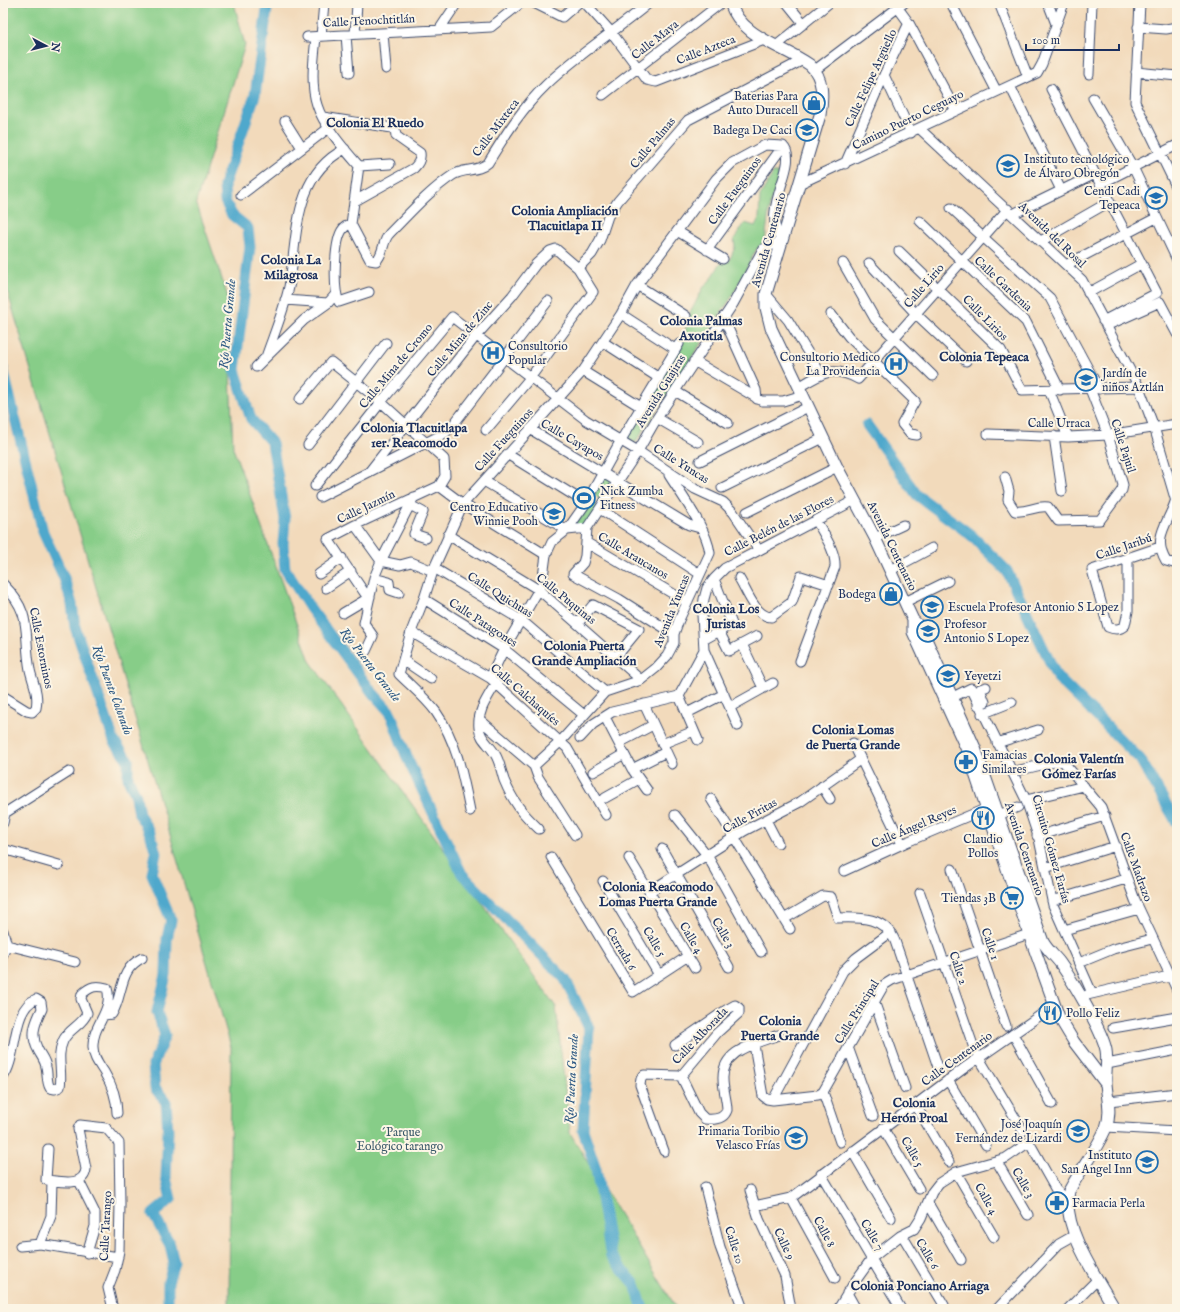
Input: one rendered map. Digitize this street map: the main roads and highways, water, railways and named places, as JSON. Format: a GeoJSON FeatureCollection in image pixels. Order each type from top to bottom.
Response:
{"type":"FeatureCollection","features":[{"type":"Feature","properties":{"kind":"main road","name":"Avenida Centenario"},"geometry":{"type":"LineString","coordinates":[[730,3],[743,24],[764,40],[803,60],[815,70],[822,87],[820,115],[766,294],[766,308],[771,328],[837,467],[875,538],[913,620],[920,628],[953,697],[975,748],[1034,933],[1043,953],[1055,1005],[1070,1036],[1106,1084]]}},
{"type":"Feature","properties":{"kind":"main road","name":"Avenida Centenario"},"geometry":{"type":"LineString","coordinates":[[913,620],[913,632],[994,810]]}},
{"type":"Feature","properties":{"kind":"main road","name":"Avenida Centenario"},"geometry":{"type":"LineString","coordinates":[[1043,953],[1060,963],[1081,998],[1103,1041],[1107,1064],[1106,1084],[1109,1101],[1106,1127],[1073,1184],[1066,1201],[1067,1210],[1076,1236],[1115,1309]]}},
{"type":"Feature","properties":{"kind":"waterway","name":"Río Puerta Grande"},"geometry":{"type":"LineString","coordinates":[[266,3],[267,9],[255,95],[224,185],[225,201],[232,215],[248,228],[250,247],[235,370],[251,419],[272,443],[285,519],[283,544],[285,569],[310,608],[372,692],[390,712],[408,760],[462,874],[565,979],[589,1028],[583,1130],[596,1169],[611,1256],[635,1284],[643,1309]]}},
{"type":"Feature","properties":{"kind":"waterway","name":"Río Puente Colorado"},"geometry":{"type":"LineString","coordinates":[[3,369],[43,532],[64,578],[72,604],[75,627],[114,741],[128,760],[128,778],[136,796],[139,814],[150,833],[156,853],[152,874],[171,920],[167,939],[166,975],[157,1012],[165,1035],[153,1065],[155,1088],[166,1102],[168,1131],[166,1178],[171,1199],[153,1214],[170,1245],[174,1262],[168,1282],[168,1309]]}},
{"type":"Feature","properties":{"kind":"waterway"},"geometry":{"type":"LineString","coordinates":[[867,425],[917,495],[971,535],[1007,571],[1057,677],[1140,759],[1177,823]]}},
{"type":"Feature","properties":{"kind":"place","name":"Baterias Para Auto Duracell"},"geometry":{"type":"Point","coordinates":[814,103]}},
{"type":"Feature","properties":{"kind":"place","name":"Badega De Caci"},"geometry":{"type":"Point","coordinates":[807,130]}},
{"type":"Feature","properties":{"kind":"place","name":"Instituto tecnológico de Álvaro Obregón"},"geometry":{"type":"Point","coordinates":[1008,166]}},
{"type":"Feature","properties":{"kind":"place","name":"Cendi Cadi Tepeaca"},"geometry":{"type":"Point","coordinates":[1156,198]}},
{"type":"Feature","properties":{"kind":"place","name":"Consultorio Popular"},"geometry":{"type":"Point","coordinates":[493,353]}},
{"type":"Feature","properties":{"kind":"place","name":"Consultorio Medico La Providencia"},"geometry":{"type":"Point","coordinates":[896,364]}},
{"type":"Feature","properties":{"kind":"place","name":"Jardín de niños Aztlán"},"geometry":{"type":"Point","coordinates":[1086,380]}},
{"type":"Feature","properties":{"kind":"place","name":"Nick Zumba Fitness"},"geometry":{"type":"Point","coordinates":[584,498]}},
{"type":"Feature","properties":{"kind":"place","name":"Centro Educativo Winnie Pooh"},"geometry":{"type":"Point","coordinates":[554,514]}},
{"type":"Feature","properties":{"kind":"place","name":"Bodega"},"geometry":{"type":"Point","coordinates":[891,594]}},
{"type":"Feature","properties":{"kind":"place","name":"Escuela Profesor Antonio S Lopez"},"geometry":{"type":"Point","coordinates":[932,607]}},
{"type":"Feature","properties":{"kind":"place","name":"Profesor Antonio S Lopez"},"geometry":{"type":"Point","coordinates":[928,631]}},
{"type":"Feature","properties":{"kind":"place","name":"Yeyetzi"},"geometry":{"type":"Point","coordinates":[948,676]}},
{"type":"Feature","properties":{"kind":"place","name":"Famacias Similares"},"geometry":{"type":"Point","coordinates":[966,762]}},
{"type":"Feature","properties":{"kind":"place","name":"Claudio Pollos"},"geometry":{"type":"Point","coordinates":[983,818]}},
{"type":"Feature","properties":{"kind":"place","name":"Tiendas 3B"},"geometry":{"type":"Point","coordinates":[1012,898]}},
{"type":"Feature","properties":{"kind":"place","name":"Pollo Feliz"},"geometry":{"type":"Point","coordinates":[1050,1013]}},
{"type":"Feature","properties":{"kind":"place","name":"José Joaquín Fernández de Lizardi"},"geometry":{"type":"Point","coordinates":[1078,1131]}},
{"type":"Feature","properties":{"kind":"place","name":"Primaria Toribio Velasco Frías"},"geometry":{"type":"Point","coordinates":[796,1138]}},
{"type":"Feature","properties":{"kind":"place","name":"Instituto San Angel Inn"},"geometry":{"type":"Point","coordinates":[1147,1162]}},
{"type":"Feature","properties":{"kind":"place","name":"Farmacia Perla"},"geometry":{"type":"Point","coordinates":[1057,1203]}},
{"type":"Feature","properties":{"kind":"district","name":"Colonia El Ruedo"},"geometry":{"type":"Point","coordinates":[375,123]}},
{"type":"Feature","properties":{"kind":"district","name":"Colonia Ampliación Tlacuitlapa II"},"geometry":{"type":"Point","coordinates":[565,218]}},
{"type":"Feature","properties":{"kind":"district","name":"Colonia La Milagrosa"},"geometry":{"type":"Point","coordinates":[291,268]}},
{"type":"Feature","properties":{"kind":"district","name":"Colonia Palmas Axotitla"},"geometry":{"type":"Point","coordinates":[701,328]}},
{"type":"Feature","properties":{"kind":"district","name":"Colonia Tepeaca"},"geometry":{"type":"Point","coordinates":[984,357]}},
{"type":"Feature","properties":{"kind":"district","name":"Colonia Tlacuitlapa 1er. Reacomodo"},"geometry":{"type":"Point","coordinates":[414,436]}},
{"type":"Feature","properties":{"kind":"district","name":"Colonia Los Juristas"},"geometry":{"type":"Point","coordinates":[726,616]}},
{"type":"Feature","properties":{"kind":"district","name":"Colonia Puerta Grande Ampliación"},"geometry":{"type":"Point","coordinates":[584,654]}},
{"type":"Feature","properties":{"kind":"district","name":"Colonia Lomas de Puerta Grande"},"geometry":{"type":"Point","coordinates":[853,738]}},
{"type":"Feature","properties":{"kind":"district","name":"Colonia Valentín Gómez Farías"},"geometry":{"type":"Point","coordinates":[1079,766]}},
{"type":"Feature","properties":{"kind":"district","name":"Colonia Reacomodo Lomas Puerta Grande"},"geometry":{"type":"Point","coordinates":[658,894]}},
{"type":"Feature","properties":{"kind":"district","name":"Colonia Puerta Grande"},"geometry":{"type":"Point","coordinates":[780,1028]}},
{"type":"Feature","properties":{"kind":"district","name":"Colonia Herón Proal"},"geometry":{"type":"Point","coordinates":[914,1110]}},
{"type":"Feature","properties":{"kind":"district","name":"Colonia Ponciano Arriaga"},"geometry":{"type":"Point","coordinates":[920,1286]}},
{"type":"Feature","properties":{"kind":"park label","name":"´Parque Eológico tarango"},"geometry":{"type":"Point","coordinates":[400,1139]}}]}
